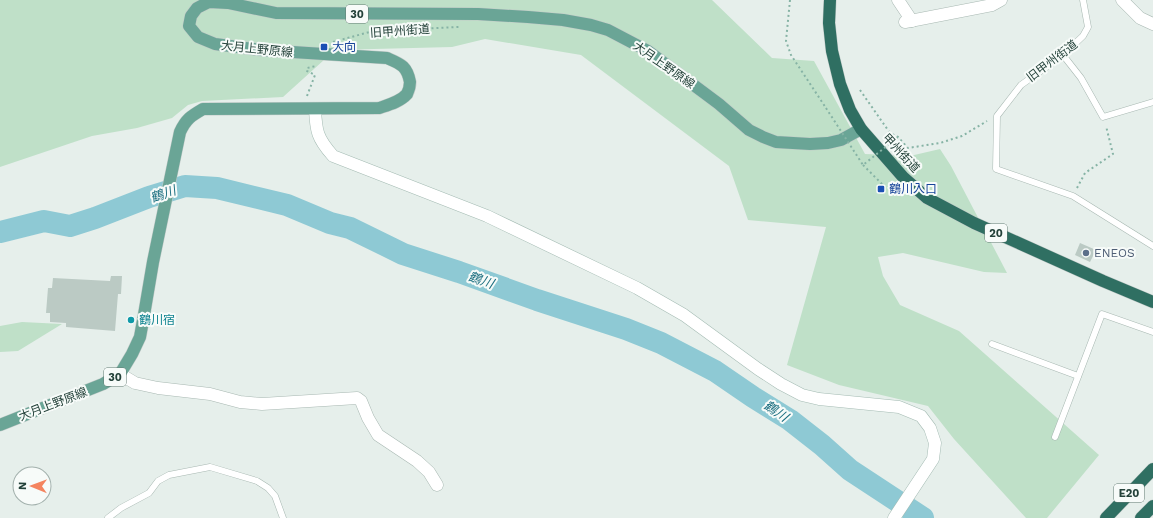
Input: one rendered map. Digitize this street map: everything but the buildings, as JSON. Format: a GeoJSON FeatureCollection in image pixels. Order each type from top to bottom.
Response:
{"type":"FeatureCollection","features":[{"type":"Feature","properties":{"kind":"highway","name":"甲州街道"},"geometry":{"type":"LineString","coordinates":[[830,0],[829,24],[832,51],[840,84],[850,110],[862,130],[903,176],[927,198],[974,223],[1153,302]]}},
{"type":"Feature","properties":{"kind":"highway","name":"E20"},"geometry":{"type":"LineString","coordinates":[[1106,518],[1153,469]]}},
{"type":"Feature","properties":{"kind":"highway","name":"E20"},"geometry":{"type":"LineString","coordinates":[[1141,518],[1153,506]]}},
{"type":"Feature","properties":{"kind":"main road","name":"大月上野原線"},"geometry":{"type":"LineString","coordinates":[[0,424],[104,384],[120,374],[140,337],[153,262],[180,132],[184,123],[192,115],[203,109],[379,108],[395,103],[407,93],[410,85],[408,72],[399,63],[387,58],[290,52],[215,44],[198,37],[189,26],[191,16],[197,8],[209,2],[228,3],[276,13],[478,14],[528,17],[591,25],[608,30],[648,51],[719,104],[749,130],[763,137],[776,142],[810,144],[828,143],[841,140],[862,130]]}},
{"type":"Feature","properties":{"kind":"street"},"geometry":{"type":"LineString","coordinates":[[898,0],[908,21],[992,5],[998,1]]}},
{"type":"Feature","properties":{"kind":"street"},"geometry":{"type":"LineString","coordinates":[[1122,0],[1140,18],[1153,24]]}},
{"type":"Feature","properties":{"kind":"street"},"geometry":{"type":"LineString","coordinates":[[309,109],[322,144],[332,156],[487,216],[636,288],[684,315],[758,369],[781,384],[802,395],[819,399],[899,407],[921,416],[930,428],[935,443],[933,459],[922,478],[894,518]]}},
{"type":"Feature","properties":{"kind":"street"},"geometry":{"type":"LineString","coordinates":[[120,374],[134,383],[210,394],[240,402],[262,404],[357,398],[362,402],[368,418],[378,435],[417,461],[429,472],[437,485]]}},
{"type":"Feature","properties":{"kind":"lane","name":"旧甲州街道"},"geometry":{"type":"LineString","coordinates":[[997,116],[1021,85],[1063,55],[1084,36],[1088,27],[1083,0]]}},
{"type":"Feature","properties":{"kind":"lane"},"geometry":{"type":"LineString","coordinates":[[1063,55],[1081,78],[1103,118],[1153,102]]}},
{"type":"Feature","properties":{"kind":"lane"},"geometry":{"type":"LineString","coordinates":[[997,116],[996,169],[1073,196],[1153,246]]}},
{"type":"Feature","properties":{"kind":"lane"},"geometry":{"type":"LineString","coordinates":[[1055,437],[1102,314],[1153,332]]}},
{"type":"Feature","properties":{"kind":"lane"},"geometry":{"type":"LineString","coordinates":[[992,344],[1078,376]]}},
{"type":"Feature","properties":{"kind":"lane"},"geometry":{"type":"LineString","coordinates":[[108,518],[121,508],[149,493],[158,481],[169,475],[210,467],[257,481],[268,488],[276,496],[282,518]]}},
{"type":"Feature","properties":{"kind":"path"},"geometry":{"type":"LineString","coordinates":[[790,0],[786,41],[791,55],[863,165],[883,185]]}},
{"type":"Feature","properties":{"kind":"path","name":"旧甲州街道"},"geometry":{"type":"LineString","coordinates":[[326,44],[373,31],[461,27]]}},
{"type":"Feature","properties":{"kind":"path"},"geometry":{"type":"LineString","coordinates":[[309,109],[316,75],[307,71],[307,68],[319,65]]}},
{"type":"Feature","properties":{"kind":"path"},"geometry":{"type":"LineString","coordinates":[[860,90],[890,133],[898,137],[908,148],[940,143],[962,136],[997,116]]}},
{"type":"Feature","properties":{"kind":"path"},"geometry":{"type":"LineString","coordinates":[[1073,196],[1085,173],[1113,154],[1103,118]]}},
{"type":"Feature","properties":{"kind":"path"},"geometry":{"type":"LineString","coordinates":[[863,165],[898,137]]}},
{"type":"Feature","properties":{"kind":"green space"},"geometry":{"type":"Polygon","coordinates":[[[0,0],[712,0],[772,58],[814,61],[865,154],[910,156],[940,149],[951,166],[1007,273],[984,272],[903,253],[878,257],[883,276],[900,305],[959,331],[1099,455],[1047,518],[1026,518],[954,439],[928,406],[839,385],[787,365],[826,227],[748,220],[729,166],[581,55],[485,39],[452,47],[335,50],[283,97],[202,101],[188,105],[172,118],[137,128],[92,136],[0,167],[0,0]]]}},
{"type":"Feature","properties":{"kind":"green space"},"geometry":{"type":"Polygon","coordinates":[[[22,322],[62,324],[18,351],[0,352],[0,326],[22,322]]]}},
{"type":"Feature","properties":{"kind":"waterway","name":"鶴川"},"geometry":{"type":"LineString","coordinates":[[0,232],[44,221],[70,226],[149,197],[185,186],[217,188],[287,205],[330,223],[350,228],[403,254],[626,329],[661,343],[715,371],[790,420],[822,445],[850,470],[923,518]]}},
{"type":"Feature","properties":{"kind":"place","name":"大向"},"geometry":{"type":"Point","coordinates":[324,47]}},
{"type":"Feature","properties":{"kind":"place","name":"鶴川入口"},"geometry":{"type":"Point","coordinates":[881,189]}},
{"type":"Feature","properties":{"kind":"place","name":"ENEOS"},"geometry":{"type":"Point","coordinates":[1086,253]}},
{"type":"Feature","properties":{"kind":"place","name":"鶴川宿"},"geometry":{"type":"Point","coordinates":[131,320]}}]}
